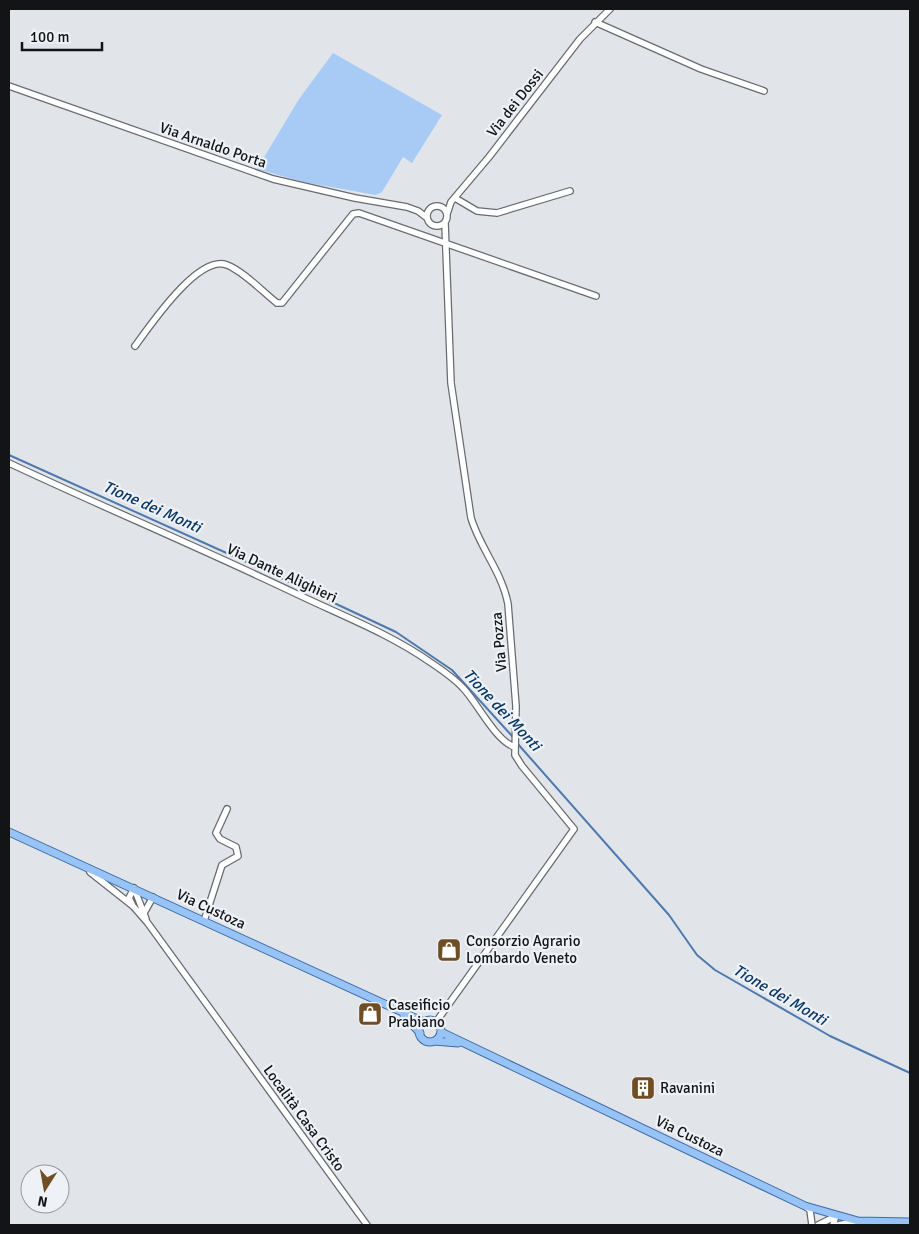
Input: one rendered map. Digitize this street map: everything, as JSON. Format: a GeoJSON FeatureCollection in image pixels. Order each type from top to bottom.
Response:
{"type":"FeatureCollection","features":[{"type":"Feature","properties":{"kind":"main road","name":"Via Custoza"},"geometry":{"type":"LineString","coordinates":[[9,832],[134,888],[401,1013],[424,1022],[436,1022]]}},
{"type":"Feature","properties":{"kind":"main road","name":"Via Custoza"},"geometry":{"type":"LineString","coordinates":[[401,1013],[424,1040],[466,1044]]}},
{"type":"Feature","properties":{"kind":"main road"},"geometry":{"type":"LineString","coordinates":[[420,1033],[420,1027],[424,1022]]}},
{"type":"Feature","properties":{"kind":"main road"},"geometry":{"type":"LineString","coordinates":[[433,1042],[441,1032],[436,1022]]}},
{"type":"Feature","properties":{"kind":"main road","name":"Via Custoza"},"geometry":{"type":"LineString","coordinates":[[441,1032],[805,1206],[858,1221],[910,1222]]}},
{"type":"Feature","properties":{"kind":"street","name":"Via dei Dossi"},"geometry":{"type":"LineString","coordinates":[[447,214],[453,200],[595,22],[610,9]]}},
{"type":"Feature","properties":{"kind":"street"},"geometry":{"type":"LineString","coordinates":[[595,22],[701,69],[764,91]]}},
{"type":"Feature","properties":{"kind":"street","name":"Via Arnaldo Porta"},"geometry":{"type":"LineString","coordinates":[[9,86],[273,179],[304,188],[413,209],[430,208]]}},
{"type":"Feature","properties":{"kind":"street"},"geometry":{"type":"LineString","coordinates":[[444,235],[430,224],[426,217],[430,208],[453,200],[476,211],[496,213],[570,191]]}},
{"type":"Feature","properties":{"kind":"street"},"geometry":{"type":"LineString","coordinates":[[434,226],[445,222],[447,214],[444,208],[438,206]]}},
{"type":"Feature","properties":{"kind":"street","name":"Via Arnaldo Porta"},"geometry":{"type":"LineString","coordinates":[[413,209],[426,217]]}},
{"type":"Feature","properties":{"kind":"street"},"geometry":{"type":"LineString","coordinates":[[135,346],[185,282],[218,264],[229,265],[277,303],[282,304],[353,214],[359,212],[596,296]]}},
{"type":"Feature","properties":{"kind":"street","name":"Via Pozza"},"geometry":{"type":"LineString","coordinates":[[436,1022],[491,942],[573,832],[573,826],[522,766],[516,755],[511,635],[505,590],[492,561],[475,533],[466,493],[452,383],[446,242],[444,235],[445,222]]}},
{"type":"Feature","properties":{"kind":"street","name":"Via Dante Alighieri"},"geometry":{"type":"LineString","coordinates":[[9,463],[128,518],[191,544],[399,642],[455,680],[500,736],[510,745],[515,745]]}},
{"type":"Feature","properties":{"kind":"street"},"geometry":{"type":"LineString","coordinates":[[204,921],[222,865],[238,856],[236,848],[220,840],[216,833],[226,809]]}},
{"type":"Feature","properties":{"kind":"street"},"geometry":{"type":"LineString","coordinates":[[74,861],[102,880],[133,906],[147,922]]}},
{"type":"Feature","properties":{"kind":"street"},"geometry":{"type":"LineString","coordinates":[[133,906],[129,898],[134,888]]}},
{"type":"Feature","properties":{"kind":"street"},"geometry":{"type":"LineString","coordinates":[[134,888],[147,922]]}},
{"type":"Feature","properties":{"kind":"street"},"geometry":{"type":"LineString","coordinates":[[144,913],[153,897]]}},
{"type":"Feature","properties":{"kind":"street","name":"Località Casa Cristo"},"geometry":{"type":"LineString","coordinates":[[147,922],[366,1225]]}},
{"type":"Feature","properties":{"kind":"street"},"geometry":{"type":"LineString","coordinates":[[805,1206],[810,1210],[812,1225]]}},
{"type":"Feature","properties":{"kind":"street"},"geometry":{"type":"LineString","coordinates":[[818,1225],[836,1216]]}},
{"type":"Feature","properties":{"kind":"street"},"geometry":{"type":"LineString","coordinates":[[832,1225],[836,1216]]}},
{"type":"Feature","properties":{"kind":"street"},"geometry":{"type":"LineString","coordinates":[[838,1225],[858,1221]]}},
{"type":"Feature","properties":{"kind":"shaded area"},"geometry":{"type":"Polygon","coordinates":[[[333,53],[442,115],[412,163],[403,157],[382,192],[376,195],[303,182],[257,169],[299,99],[333,53]]]}},
{"type":"Feature","properties":{"kind":"waterway","name":"Tione dei Monti"},"geometry":{"type":"LineString","coordinates":[[9,455],[251,564],[396,632],[452,670],[513,737]]}},
{"type":"Feature","properties":{"kind":"waterway","name":"Tione dei Monti"},"geometry":{"type":"LineString","coordinates":[[517,743],[669,915],[697,955],[715,970],[830,1036],[910,1073]]}},
{"type":"Feature","properties":{"kind":"place","name":"Consorzio Agrario Lombardo Veneto"},"geometry":{"type":"Point","coordinates":[449,950]}},
{"type":"Feature","properties":{"kind":"place","name":"Caseificio Prabiano"},"geometry":{"type":"Point","coordinates":[370,1014]}},
{"type":"Feature","properties":{"kind":"place","name":"Ravanini"},"geometry":{"type":"Point","coordinates":[643,1088]}}]}
